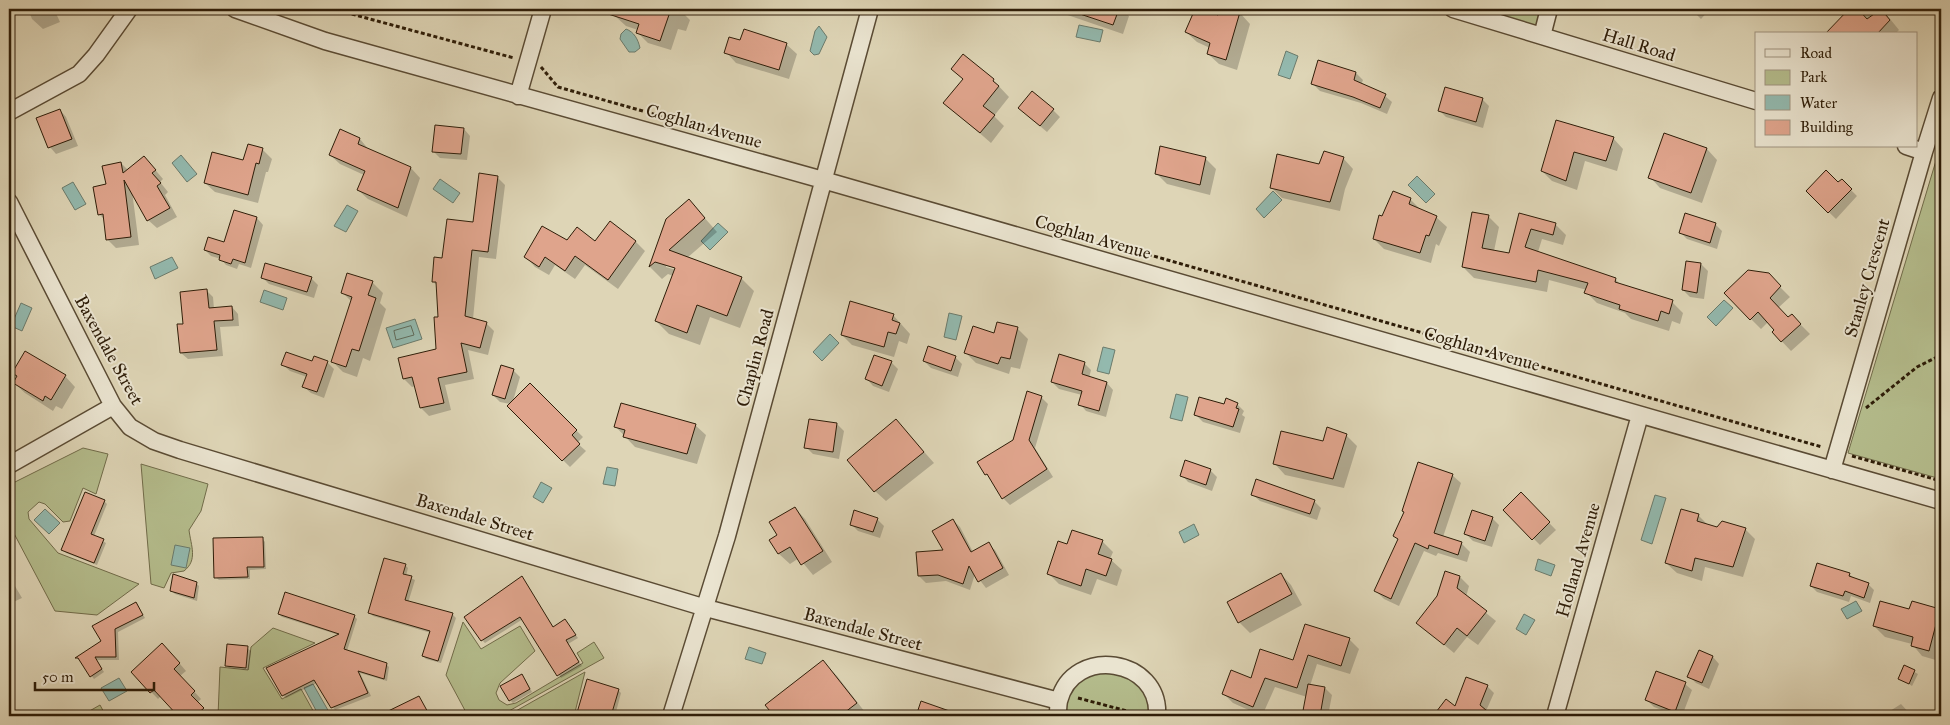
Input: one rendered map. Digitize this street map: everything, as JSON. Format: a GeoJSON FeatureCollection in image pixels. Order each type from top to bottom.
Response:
{"type":"FeatureCollection","features":[{"type":"Feature","properties":{"kind":"street"},"geometry":{"type":"LineString","coordinates":[[9,112],[78,74],[96,55],[129,9]]}},
{"type":"Feature","properties":{"kind":"street","name":"Coghlan Avenue"},"geometry":{"type":"LineString","coordinates":[[235,9],[325,41],[823,180],[1941,501]]}},
{"type":"Feature","properties":{"kind":"street"},"geometry":{"type":"LineString","coordinates":[[518,96],[543,9]]}},
{"type":"Feature","properties":{"kind":"street","name":"Chaplin Road"},"geometry":{"type":"LineString","coordinates":[[671,716],[727,536],[870,9]]}},
{"type":"Feature","properties":{"kind":"street","name":"Hall Road"},"geometry":{"type":"LineString","coordinates":[[1453,9],[1755,101]]}},
{"type":"Feature","properties":{"kind":"street"},"geometry":{"type":"LineString","coordinates":[[1542,36],[1549,9]]}},
{"type":"Feature","properties":{"kind":"street","name":"Stanley Crescent"},"geometry":{"type":"LineString","coordinates":[[1832,470],[1941,98]]}},
{"type":"Feature","properties":{"kind":"street"},"geometry":{"type":"LineString","coordinates":[[1912,148],[1924,152]]}},
{"type":"Feature","properties":{"kind":"street","name":"Baxendale Street"},"geometry":{"type":"LineString","coordinates":[[9,202],[113,406],[130,427],[154,441],[706,608],[1060,704]]}},
{"type":"Feature","properties":{"kind":"street"},"geometry":{"type":"LineString","coordinates":[[9,465],[113,406]]}},
{"type":"Feature","properties":{"kind":"street","name":"Holland Avenue"},"geometry":{"type":"LineString","coordinates":[[1555,716],[1640,415]]}},
{"type":"Feature","properties":{"kind":"street"},"geometry":{"type":"LineString","coordinates":[[1060,704],[1067,683],[1082,670],[1101,664],[1121,666],[1138,674],[1151,689],[1158,708],[1157,716]]}},
{"type":"Feature","properties":{"kind":"path"},"geometry":{"type":"LineString","coordinates":[[333,9],[477,47],[528,63],[543,68],[558,87],[751,142]]}},
{"type":"Feature","properties":{"kind":"path"},"geometry":{"type":"LineString","coordinates":[[1123,248],[1941,481]]}},
{"type":"Feature","properties":{"kind":"path"},"geometry":{"type":"LineString","coordinates":[[1846,424],[1917,366],[1941,355]]}},
{"type":"Feature","properties":{"kind":"path"},"geometry":{"type":"LineString","coordinates":[[1060,704],[1147,716]]}},
{"type":"Feature","properties":{"kind":"green space"},"geometry":{"type":"Polygon","coordinates":[[[1465,9],[1545,9],[1539,32],[1465,9]]]}},
{"type":"Feature","properties":{"kind":"green space"},"geometry":{"type":"Polygon","coordinates":[[[1941,144],[1941,479],[1848,453],[1941,144]]]}},
{"type":"Feature","properties":{"kind":"green space"},"geometry":{"type":"Polygon","coordinates":[[[83,448],[108,454],[96,494],[83,488],[70,521],[63,522],[45,504],[39,502],[28,512],[29,519],[58,553],[139,584],[97,615],[55,611],[9,524],[9,485],[83,448]]]}},
{"type":"Feature","properties":{"kind":"green space"},"geometry":{"type":"Polygon","coordinates":[[[141,464],[208,484],[201,511],[189,530],[193,552],[191,562],[184,571],[171,573],[164,588],[151,584],[141,464]]]}},
{"type":"Feature","properties":{"kind":"green space"},"geometry":{"type":"Polygon","coordinates":[[[463,622],[481,649],[520,626],[535,651],[500,683],[496,693],[499,700],[507,705],[516,703],[583,663],[577,653],[594,642],[604,658],[500,716],[468,716],[446,675],[463,622]]]}},
{"type":"Feature","properties":{"kind":"green space"},"geometry":{"type":"Polygon","coordinates":[[[273,628],[315,643],[263,668],[282,699],[301,689],[316,716],[218,716],[220,667],[248,670],[251,647],[273,628]]]}},
{"type":"Feature","properties":{"kind":"green space"},"geometry":{"type":"Polygon","coordinates":[[[1082,670],[1138,674],[1157,716],[1059,716],[1082,670]]]}},
{"type":"Feature","properties":{"kind":"green space"},"geometry":{"type":"Polygon","coordinates":[[[585,672],[574,716],[507,716],[585,672]]]}},
{"type":"Feature","properties":{"kind":"green space"},"geometry":{"type":"Polygon","coordinates":[[[100,705],[106,716],[88,716],[86,713],[100,705]]]}},
{"type":"Feature","properties":{"kind":"water"},"geometry":{"type":"Polygon","coordinates":[[[1079,25],[1103,30],[1100,42],[1076,37],[1079,25]]]}},
{"type":"Feature","properties":{"kind":"water"},"geometry":{"type":"Polygon","coordinates":[[[819,26],[827,37],[819,54],[814,55],[810,51],[815,31],[819,26]]]}},
{"type":"Feature","properties":{"kind":"water"},"geometry":{"type":"Polygon","coordinates":[[[626,29],[635,36],[638,42],[640,48],[635,52],[629,52],[620,39],[621,34],[626,29]]]}},
{"type":"Feature","properties":{"kind":"water"},"geometry":{"type":"Polygon","coordinates":[[[1286,51],[1298,56],[1290,79],[1278,75],[1286,51]]]}},
{"type":"Feature","properties":{"kind":"water"},"geometry":{"type":"Polygon","coordinates":[[[181,155],[197,174],[187,182],[172,163],[181,155]]]}},
{"type":"Feature","properties":{"kind":"water"},"geometry":{"type":"Polygon","coordinates":[[[1417,176],[1435,194],[1426,203],[1408,185],[1417,176]]]}},
{"type":"Feature","properties":{"kind":"water"},"geometry":{"type":"Polygon","coordinates":[[[440,179],[460,193],[453,203],[433,189],[440,179]]]}},
{"type":"Feature","properties":{"kind":"water"},"geometry":{"type":"Polygon","coordinates":[[[73,182],[86,204],[75,210],[62,188],[73,182]]]}},
{"type":"Feature","properties":{"kind":"water"},"geometry":{"type":"Polygon","coordinates":[[[1273,191],[1282,200],[1264,218],[1256,209],[1273,191]]]}},
{"type":"Feature","properties":{"kind":"water"},"geometry":{"type":"Polygon","coordinates":[[[347,205],[358,211],[346,232],[334,226],[347,205]]]}},
{"type":"Feature","properties":{"kind":"water"},"geometry":{"type":"Polygon","coordinates":[[[718,223],[728,232],[710,250],[701,241],[718,223]]]}},
{"type":"Feature","properties":{"kind":"water"},"geometry":{"type":"Polygon","coordinates":[[[172,257],[178,268],[155,279],[150,267],[172,257]]]}},
{"type":"Feature","properties":{"kind":"water"},"geometry":{"type":"Polygon","coordinates":[[[264,290],[287,298],[283,310],[260,302],[264,290]]]}},
{"type":"Feature","properties":{"kind":"water"},"geometry":{"type":"Polygon","coordinates":[[[1724,300],[1733,308],[1716,326],[1707,317],[1724,300]]]}},
{"type":"Feature","properties":{"kind":"water"},"geometry":{"type":"Polygon","coordinates":[[[21,303],[32,308],[22,331],[11,326],[21,303]]]}},
{"type":"Feature","properties":{"kind":"water"},"geometry":{"type":"Polygon","coordinates":[[[949,313],[962,316],[956,340],[944,337],[949,313]]]}},
{"type":"Feature","properties":{"kind":"water"},"geometry":{"type":"Polygon","coordinates":[[[415,319],[422,339],[393,348],[386,328],[415,319]]]}},
{"type":"Feature","properties":{"kind":"water"},"geometry":{"type":"Polygon","coordinates":[[[830,334],[839,343],[822,361],[813,352],[830,334]]]}},
{"type":"Feature","properties":{"kind":"water"},"geometry":{"type":"Polygon","coordinates":[[[1103,347],[1115,350],[1109,374],[1097,371],[1103,347]]]}},
{"type":"Feature","properties":{"kind":"water"},"geometry":{"type":"Polygon","coordinates":[[[1176,394],[1188,397],[1182,421],[1170,418],[1176,394]]]}},
{"type":"Feature","properties":{"kind":"water"},"geometry":{"type":"Polygon","coordinates":[[[607,467],[618,469],[615,486],[603,484],[607,467]]]}},
{"type":"Feature","properties":{"kind":"water"},"geometry":{"type":"Polygon","coordinates":[[[541,482],[552,488],[543,503],[533,497],[541,482]]]}},
{"type":"Feature","properties":{"kind":"water"},"geometry":{"type":"Polygon","coordinates":[[[1655,495],[1666,498],[1652,544],[1641,540],[1655,495]]]}},
{"type":"Feature","properties":{"kind":"water"},"geometry":{"type":"Polygon","coordinates":[[[45,509],[60,523],[49,534],[34,520],[45,509]]]}},
{"type":"Feature","properties":{"kind":"water"},"geometry":{"type":"Polygon","coordinates":[[[1194,524],[1199,535],[1184,543],[1179,532],[1194,524]]]}},
{"type":"Feature","properties":{"kind":"water"},"geometry":{"type":"Polygon","coordinates":[[[175,545],[190,548],[186,568],[171,565],[175,545]]]}},
{"type":"Feature","properties":{"kind":"water"},"geometry":{"type":"Polygon","coordinates":[[[1538,559],[1555,565],[1551,576],[1535,570],[1538,559]]]}},
{"type":"Feature","properties":{"kind":"water"},"geometry":{"type":"Polygon","coordinates":[[[1856,601],[1862,611],[1847,619],[1841,609],[1856,601]]]}},
{"type":"Feature","properties":{"kind":"water"},"geometry":{"type":"Polygon","coordinates":[[[1524,614],[1535,620],[1526,635],[1516,629],[1524,614]]]}},
{"type":"Feature","properties":{"kind":"water"},"geometry":{"type":"Polygon","coordinates":[[[749,647],[766,653],[762,664],[745,659],[749,647]]]}},
{"type":"Feature","properties":{"kind":"water"},"geometry":{"type":"Polygon","coordinates":[[[119,678],[127,691],[109,701],[101,688],[119,678]]]}},
{"type":"Feature","properties":{"kind":"water"},"geometry":{"type":"Polygon","coordinates":[[[313,684],[329,712],[319,716],[304,688],[313,684]]]}},
{"type":"Feature","properties":{"kind":"building"},"geometry":{"type":"Polygon","coordinates":[[[599,9],[671,9],[660,41],[636,33],[639,24],[599,11],[599,9]]]}},
{"type":"Feature","properties":{"kind":"building"},"geometry":{"type":"Polygon","coordinates":[[[1071,9],[1119,9],[1113,25],[1071,11],[1071,9]]]}},
{"type":"Feature","properties":{"kind":"building"},"geometry":{"type":"Polygon","coordinates":[[[1195,9],[1203,9],[1218,15],[1220,9],[1240,12],[1226,60],[1207,54],[1210,43],[1185,32],[1195,9]]]}},
{"type":"Feature","properties":{"kind":"building"},"geometry":{"type":"Polygon","coordinates":[[[1849,9],[1858,9],[1867,19],[1881,9],[1890,20],[1879,32],[1827,32],[1849,9]]]}},
{"type":"Feature","properties":{"kind":"building"},"geometry":{"type":"Polygon","coordinates":[[[744,29],[787,43],[779,70],[724,53],[729,37],[740,40],[744,29]]]}},
{"type":"Feature","properties":{"kind":"building"},"geometry":{"type":"Polygon","coordinates":[[[963,54],[994,79],[993,81],[999,86],[983,106],[995,115],[980,133],[943,103],[963,79],[951,69],[963,54]]]}},
{"type":"Feature","properties":{"kind":"building"},"geometry":{"type":"Polygon","coordinates":[[[1318,60],[1356,72],[1354,80],[1386,94],[1380,108],[1353,97],[1311,84],[1318,60]]]}},
{"type":"Feature","properties":{"kind":"building"},"geometry":{"type":"Polygon","coordinates":[[[1445,87],[1483,98],[1476,122],[1438,111],[1445,87]]]}},
{"type":"Feature","properties":{"kind":"building"},"geometry":{"type":"Polygon","coordinates":[[[1032,91],[1054,109],[1040,126],[1018,108],[1032,91]]]}},
{"type":"Feature","properties":{"kind":"building"},"geometry":{"type":"Polygon","coordinates":[[[60,109],[72,139],[48,148],[36,118],[60,109]]]}},
{"type":"Feature","properties":{"kind":"building"},"geometry":{"type":"Polygon","coordinates":[[[1556,120],[1614,137],[1606,161],[1574,152],[1566,181],[1541,171],[1556,120]]]}},
{"type":"Feature","properties":{"kind":"building"},"geometry":{"type":"Polygon","coordinates":[[[435,125],[464,128],[461,154],[432,152],[435,125]]]}},
{"type":"Feature","properties":{"kind":"building"},"geometry":{"type":"Polygon","coordinates":[[[340,129],[360,138],[358,144],[411,167],[398,208],[357,190],[365,171],[329,155],[340,129]]]}},
{"type":"Feature","properties":{"kind":"building"},"geometry":{"type":"Polygon","coordinates":[[[1664,133],[1707,148],[1691,193],[1648,178],[1664,133]]]}},
{"type":"Feature","properties":{"kind":"building"},"geometry":{"type":"Polygon","coordinates":[[[248,144],[263,148],[259,164],[256,163],[248,195],[204,183],[212,152],[243,160],[248,144]]]}},
{"type":"Feature","properties":{"kind":"building"},"geometry":{"type":"Polygon","coordinates":[[[1160,146],[1206,157],[1200,185],[1155,174],[1160,146]]]}},
{"type":"Feature","properties":{"kind":"building"},"geometry":{"type":"Polygon","coordinates":[[[1324,151],[1344,157],[1330,202],[1270,188],[1277,154],[1319,164],[1324,151]]]}},
{"type":"Feature","properties":{"kind":"building"},"geometry":{"type":"Polygon","coordinates":[[[144,156],[156,170],[152,173],[161,183],[157,186],[170,208],[147,221],[124,180],[131,237],[106,240],[103,214],[98,215],[93,187],[106,184],[102,166],[121,162],[123,173],[144,156]]]}},
{"type":"Feature","properties":{"kind":"building"},"geometry":{"type":"Polygon","coordinates":[[[1826,170],[1838,182],[1842,179],[1852,189],[1828,213],[1806,191],[1826,170]]]}},
{"type":"Feature","properties":{"kind":"building"},"geometry":{"type":"Polygon","coordinates":[[[479,173],[498,176],[488,252],[472,250],[465,316],[487,322],[480,348],[461,343],[467,372],[438,378],[444,403],[420,408],[412,377],[403,379],[398,358],[436,349],[434,317],[438,317],[436,282],[432,282],[434,257],[442,258],[447,219],[473,222],[479,173]]]}},
{"type":"Feature","properties":{"kind":"building"},"geometry":{"type":"Polygon","coordinates":[[[1393,191],[1411,198],[1409,204],[1437,216],[1429,236],[1426,235],[1420,253],[1373,239],[1379,215],[1382,216],[1393,191]]]}},
{"type":"Feature","properties":{"kind":"building"},"geometry":{"type":"Polygon","coordinates":[[[689,199],[705,218],[669,250],[742,277],[727,316],[697,305],[687,333],[655,321],[675,268],[655,262],[649,267],[666,219],[689,199]]]}},
{"type":"Feature","properties":{"kind":"building"},"geometry":{"type":"Polygon","coordinates":[[[234,210],[257,217],[245,263],[233,259],[231,264],[219,260],[220,255],[204,250],[208,237],[224,242],[234,210]]]}},
{"type":"Feature","properties":{"kind":"building"},"geometry":{"type":"Polygon","coordinates":[[[1472,212],[1489,215],[1482,248],[1509,253],[1519,213],[1556,223],[1553,235],[1531,229],[1525,247],[1616,278],[1615,282],[1673,300],[1669,314],[1661,311],[1658,321],[1619,309],[1620,305],[1584,293],[1588,283],[1538,270],[1536,282],[1462,267],[1472,212]]]}},
{"type":"Feature","properties":{"kind":"building"},"geometry":{"type":"Polygon","coordinates":[[[1685,213],[1716,223],[1710,243],[1679,233],[1685,213]]]}},
{"type":"Feature","properties":{"kind":"building"},"geometry":{"type":"Polygon","coordinates":[[[610,221],[636,241],[608,280],[575,256],[565,271],[545,257],[539,267],[524,257],[542,226],[567,240],[577,227],[595,241],[610,221]]]}},
{"type":"Feature","properties":{"kind":"building"},"geometry":{"type":"Polygon","coordinates":[[[1686,261],[1701,263],[1697,293],[1682,290],[1686,261]]]}},
{"type":"Feature","properties":{"kind":"building"},"geometry":{"type":"Polygon","coordinates":[[[265,263],[312,277],[307,292],[261,278],[265,263]]]}},
{"type":"Feature","properties":{"kind":"building"},"geometry":{"type":"Polygon","coordinates":[[[1748,270],[1769,273],[1781,286],[1770,298],[1788,317],[1792,314],[1801,324],[1781,342],[1772,332],[1774,330],[1758,312],[1750,320],[1724,293],[1748,270]]]}},
{"type":"Feature","properties":{"kind":"building"},"geometry":{"type":"Polygon","coordinates":[[[347,273],[373,281],[368,295],[376,298],[359,351],[352,349],[346,367],[331,362],[352,297],[341,293],[347,273]]]}},
{"type":"Feature","properties":{"kind":"building"},"geometry":{"type":"Polygon","coordinates":[[[207,289],[209,308],[232,306],[233,320],[214,321],[217,350],[180,353],[177,324],[183,324],[180,292],[207,289]]]}},
{"type":"Feature","properties":{"kind":"building"},"geometry":{"type":"Polygon","coordinates":[[[850,301],[894,314],[892,320],[900,323],[896,334],[888,332],[884,347],[841,335],[850,301]]]}},
{"type":"Feature","properties":{"kind":"building"},"geometry":{"type":"Polygon","coordinates":[[[997,322],[1018,327],[1010,359],[1001,357],[998,364],[964,353],[973,326],[994,333],[997,322]]]}},
{"type":"Feature","properties":{"kind":"building"},"geometry":{"type":"Polygon","coordinates":[[[928,346],[956,356],[951,371],[923,361],[928,346]]]}},
{"type":"Feature","properties":{"kind":"building"},"geometry":{"type":"Polygon","coordinates":[[[25,351],[66,375],[51,400],[45,396],[43,401],[13,383],[17,376],[12,373],[25,351]]]}},
{"type":"Feature","properties":{"kind":"building"},"geometry":{"type":"Polygon","coordinates":[[[286,352],[312,361],[314,356],[328,361],[317,392],[302,387],[307,374],[281,365],[286,352]]]}},
{"type":"Feature","properties":{"kind":"building"},"geometry":{"type":"Polygon","coordinates":[[[1059,354],[1085,362],[1082,374],[1107,382],[1099,411],[1078,405],[1082,391],[1051,382],[1059,354]]]}},
{"type":"Feature","properties":{"kind":"building"},"geometry":{"type":"Polygon","coordinates":[[[874,355],[892,361],[882,386],[865,379],[874,355]]]}},
{"type":"Feature","properties":{"kind":"building"},"geometry":{"type":"Polygon","coordinates":[[[501,365],[514,369],[505,399],[492,395],[501,365]]]}},
{"type":"Feature","properties":{"kind":"building"},"geometry":{"type":"Polygon","coordinates":[[[530,383],[577,430],[572,435],[580,444],[562,461],[507,406],[530,383]]]}},
{"type":"Feature","properties":{"kind":"building"},"geometry":{"type":"Polygon","coordinates":[[[1027,391],[1042,396],[1029,440],[1047,469],[1002,499],[987,474],[985,475],[977,462],[1013,440],[1027,391]]]}},
{"type":"Feature","properties":{"kind":"building"},"geometry":{"type":"Polygon","coordinates":[[[1199,397],[1224,404],[1226,398],[1238,403],[1236,408],[1239,409],[1233,427],[1194,415],[1199,397]]]}},
{"type":"Feature","properties":{"kind":"building"},"geometry":{"type":"Polygon","coordinates":[[[621,403],[696,424],[687,454],[623,437],[625,430],[614,427],[621,403]]]}},
{"type":"Feature","properties":{"kind":"building"},"geometry":{"type":"Polygon","coordinates":[[[809,419],[837,423],[833,452],[804,448],[809,419]]]}},
{"type":"Feature","properties":{"kind":"building"},"geometry":{"type":"Polygon","coordinates":[[[896,419],[924,452],[874,492],[847,460],[896,419]]]}},
{"type":"Feature","properties":{"kind":"building"},"geometry":{"type":"Polygon","coordinates":[[[1327,427],[1347,434],[1333,479],[1273,464],[1281,431],[1323,441],[1327,427]]]}},
{"type":"Feature","properties":{"kind":"building"},"geometry":{"type":"Polygon","coordinates":[[[1185,460],[1211,469],[1206,485],[1180,476],[1185,460]]]}},
{"type":"Feature","properties":{"kind":"building"},"geometry":{"type":"Polygon","coordinates":[[[1418,462],[1453,474],[1434,533],[1462,542],[1458,555],[1429,545],[1428,549],[1415,543],[1391,599],[1374,591],[1398,539],[1393,536],[1404,512],[1402,511],[1418,462]]]}},
{"type":"Feature","properties":{"kind":"building"},"geometry":{"type":"Polygon","coordinates":[[[1256,479],[1315,500],[1310,514],[1251,495],[1256,479]]]}},
{"type":"Feature","properties":{"kind":"building"},"geometry":{"type":"Polygon","coordinates":[[[85,492],[105,500],[91,534],[104,539],[94,563],[61,550],[85,492]]]}},
{"type":"Feature","properties":{"kind":"building"},"geometry":{"type":"Polygon","coordinates":[[[1521,492],[1550,522],[1532,540],[1503,510],[1521,492]]]}},
{"type":"Feature","properties":{"kind":"building"},"geometry":{"type":"Polygon","coordinates":[[[795,507],[823,551],[801,565],[790,547],[778,554],[769,540],[777,535],[769,522],[795,507]]]}},
{"type":"Feature","properties":{"kind":"building"},"geometry":{"type":"Polygon","coordinates":[[[1681,509],[1699,514],[1697,521],[1717,527],[1722,521],[1746,528],[1733,567],[1695,558],[1692,571],[1665,563],[1681,509]]]}},
{"type":"Feature","properties":{"kind":"building"},"geometry":{"type":"Polygon","coordinates":[[[854,510],[878,518],[873,532],[850,525],[854,510]]]}},
{"type":"Feature","properties":{"kind":"building"},"geometry":{"type":"Polygon","coordinates":[[[1472,510],[1493,517],[1485,541],[1464,534],[1472,510]]]}},
{"type":"Feature","properties":{"kind":"building"},"geometry":{"type":"Polygon","coordinates":[[[953,519],[971,552],[989,542],[1003,568],[978,582],[969,566],[963,584],[938,575],[918,576],[916,552],[943,550],[932,531],[953,519]]]}},
{"type":"Feature","properties":{"kind":"building"},"geometry":{"type":"Polygon","coordinates":[[[1072,530],[1103,540],[1098,554],[1112,559],[1106,576],[1086,569],[1081,586],[1047,574],[1058,541],[1067,544],[1072,530]]]}},
{"type":"Feature","properties":{"kind":"building"},"geometry":{"type":"Polygon","coordinates":[[[263,537],[264,567],[247,567],[248,577],[214,578],[213,538],[263,537]]]}},
{"type":"Feature","properties":{"kind":"building"},"geometry":{"type":"Polygon","coordinates":[[[384,558],[406,564],[403,574],[412,576],[405,600],[453,613],[438,661],[422,656],[430,631],[368,613],[384,558]]]}},
{"type":"Feature","properties":{"kind":"building"},"geometry":{"type":"Polygon","coordinates":[[[1817,563],[1850,573],[1849,576],[1869,583],[1864,598],[1845,591],[1843,596],[1810,586],[1817,563]]]}},
{"type":"Feature","properties":{"kind":"building"},"geometry":{"type":"Polygon","coordinates":[[[1445,571],[1460,576],[1457,588],[1487,611],[1467,636],[1457,628],[1444,645],[1416,623],[1437,596],[1445,571]]]}},
{"type":"Feature","properties":{"kind":"building"},"geometry":{"type":"Polygon","coordinates":[[[1281,573],[1292,594],[1238,623],[1227,602],[1281,573]]]}},
{"type":"Feature","properties":{"kind":"building"},"geometry":{"type":"Polygon","coordinates":[[[173,574],[197,582],[194,598],[170,591],[173,574]]]}},
{"type":"Feature","properties":{"kind":"building"},"geometry":{"type":"Polygon","coordinates":[[[522,576],[553,627],[565,619],[576,635],[566,640],[579,662],[557,676],[520,617],[481,641],[464,617],[522,576]]]}},
{"type":"Feature","properties":{"kind":"building"},"geometry":{"type":"Polygon","coordinates":[[[285,592],[355,615],[344,649],[387,663],[384,679],[358,671],[368,693],[331,708],[314,680],[282,696],[266,668],[339,634],[278,614],[285,592]]]}},
{"type":"Feature","properties":{"kind":"building"},"geometry":{"type":"Polygon","coordinates":[[[1880,601],[1909,609],[1912,601],[1940,609],[1929,651],[1911,646],[1913,637],[1873,626],[1880,601]]]}},
{"type":"Feature","properties":{"kind":"building"},"geometry":{"type":"Polygon","coordinates":[[[136,602],[143,615],[115,629],[116,657],[95,657],[102,669],[90,677],[78,658],[75,658],[101,641],[92,626],[136,602]]]}},
{"type":"Feature","properties":{"kind":"building"},"geometry":{"type":"Polygon","coordinates":[[[1305,624],[1350,638],[1341,666],[1308,655],[1297,688],[1265,678],[1253,707],[1222,694],[1231,670],[1251,678],[1260,649],[1293,660],[1305,624]]]}},
{"type":"Feature","properties":{"kind":"building"},"geometry":{"type":"Polygon","coordinates":[[[162,643],[180,663],[174,669],[195,691],[191,695],[204,708],[195,716],[178,716],[154,690],[150,693],[131,672],[162,643]]]}},
{"type":"Feature","properties":{"kind":"building"},"geometry":{"type":"Polygon","coordinates":[[[227,644],[248,646],[246,668],[225,666],[227,644]]]}},
{"type":"Feature","properties":{"kind":"building"},"geometry":{"type":"Polygon","coordinates":[[[1699,650],[1713,656],[1702,683],[1687,677],[1699,650]]]}},
{"type":"Feature","properties":{"kind":"building"},"geometry":{"type":"Polygon","coordinates":[[[823,660],[857,703],[840,716],[774,716],[765,705],[823,660]]]}},
{"type":"Feature","properties":{"kind":"building"},"geometry":{"type":"Polygon","coordinates":[[[1904,665],[1915,670],[1909,684],[1898,679],[1904,665]]]}},
{"type":"Feature","properties":{"kind":"building"},"geometry":{"type":"Polygon","coordinates":[[[1656,671],[1686,682],[1675,712],[1645,700],[1656,671]]]}},
{"type":"Feature","properties":{"kind":"building"},"geometry":{"type":"Polygon","coordinates":[[[522,674],[530,689],[509,701],[500,686],[522,674]]]}},
{"type":"Feature","properties":{"kind":"building"},"geometry":{"type":"Polygon","coordinates":[[[1466,677],[1488,685],[1480,705],[1493,716],[1433,716],[1446,699],[1455,706],[1466,677]]]}},
{"type":"Feature","properties":{"kind":"building"},"geometry":{"type":"Polygon","coordinates":[[[587,679],[619,689],[611,716],[576,716],[587,679]]]}},
{"type":"Feature","properties":{"kind":"building"},"geometry":{"type":"Polygon","coordinates":[[[1308,684],[1325,687],[1320,716],[1302,716],[1308,684]]]}},
{"type":"Feature","properties":{"kind":"building"},"geometry":{"type":"Polygon","coordinates":[[[419,696],[430,716],[378,716],[419,696]]]}},
{"type":"Feature","properties":{"kind":"building"},"geometry":{"type":"Polygon","coordinates":[[[921,701],[958,714],[958,716],[916,716],[921,701]]]}}]}
